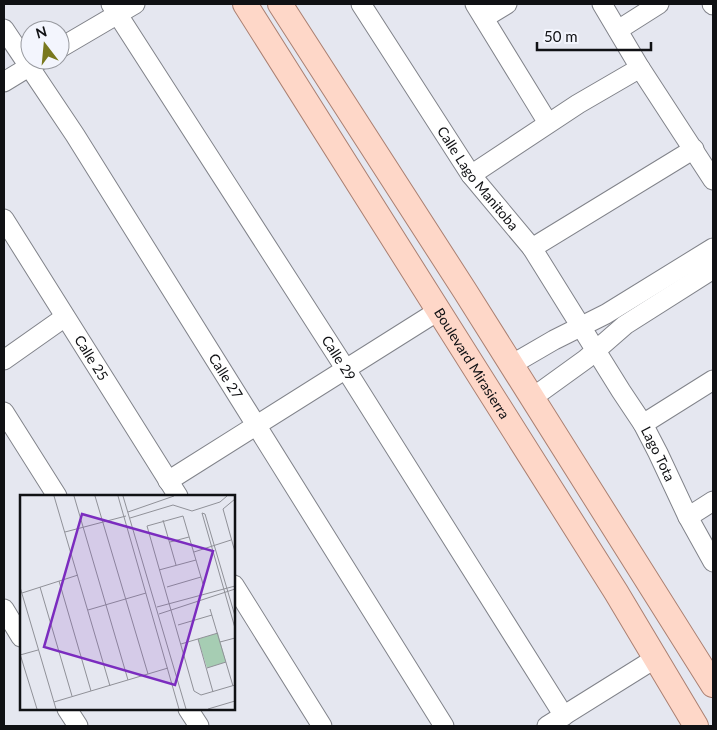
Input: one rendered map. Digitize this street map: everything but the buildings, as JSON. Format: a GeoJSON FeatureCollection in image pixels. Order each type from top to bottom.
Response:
{"type":"FeatureCollection","features":[{"type":"Feature","properties":{"kind":"main road","name":"Boulevard Mirasierra"},"geometry":{"type":"LineString","coordinates":[[245,4],[656,658],[696,726]]}},
{"type":"Feature","properties":{"kind":"main road"},"geometry":{"type":"LineString","coordinates":[[280,4],[512,365],[713,685]]}},
{"type":"Feature","properties":{"kind":"street"},"geometry":{"type":"LineString","coordinates":[[70,41],[114,9],[135,4]]}},
{"type":"Feature","properties":{"kind":"street","name":"Calle Lago Manitoba"},"geometry":{"type":"LineString","coordinates":[[361,4],[471,175],[532,248],[595,350]]}},
{"type":"Feature","properties":{"kind":"street"},"geometry":{"type":"LineString","coordinates":[[507,4],[479,11],[548,123]]}},
{"type":"Feature","properties":{"kind":"street"},"geometry":{"type":"LineString","coordinates":[[602,4],[640,68],[713,180]]}},
{"type":"Feature","properties":{"kind":"street"},"geometry":{"type":"LineString","coordinates":[[618,30],[659,4]]}},
{"type":"Feature","properties":{"kind":"street","name":"Calle 29"},"geometry":{"type":"LineString","coordinates":[[114,9],[345,368],[564,716]]}},
{"type":"Feature","properties":{"kind":"street","name":"Calle 27"},"geometry":{"type":"LineString","coordinates":[[4,29],[20,48]]}},
{"type":"Feature","properties":{"kind":"street"},"geometry":{"type":"LineString","coordinates":[[471,175],[578,104],[640,68]]}},
{"type":"Feature","properties":{"kind":"street"},"geometry":{"type":"LineString","coordinates":[[4,82],[24,70]]}},
{"type":"Feature","properties":{"kind":"street","name":"Calle 27"},"geometry":{"type":"LineString","coordinates":[[37,70],[80,143],[444,726]]}},
{"type":"Feature","properties":{"kind":"street"},"geometry":{"type":"LineString","coordinates":[[532,248],[694,149]]}},
{"type":"Feature","properties":{"kind":"street","name":"Calle 25"},"geometry":{"type":"LineString","coordinates":[[4,219],[173,488]]}},
{"type":"Feature","properties":{"kind":"street"},"geometry":{"type":"LineString","coordinates":[[512,365],[554,340],[614,309],[713,248]]}},
{"type":"Feature","properties":{"kind":"street"},"geometry":{"type":"LineString","coordinates":[[532,398],[595,350],[611,335],[713,268]]}},
{"type":"Feature","properties":{"kind":"street"},"geometry":{"type":"LineString","coordinates":[[173,488],[257,426],[345,368],[438,311]]}},
{"type":"Feature","properties":{"kind":"street"},"geometry":{"type":"LineString","coordinates":[[4,360],[66,318]]}},
{"type":"Feature","properties":{"kind":"street","name":"Lago Tota"},"geometry":{"type":"LineString","coordinates":[[595,350],[643,424],[688,517],[713,562]]}},
{"type":"Feature","properties":{"kind":"street"},"geometry":{"type":"LineString","coordinates":[[643,424],[713,380]]}},
{"type":"Feature","properties":{"kind":"street"},"geometry":{"type":"LineString","coordinates":[[4,412],[56,495]]}},
{"type":"Feature","properties":{"kind":"street"},"geometry":{"type":"LineString","coordinates":[[688,517],[713,501]]}},
{"type":"Feature","properties":{"kind":"street"},"geometry":{"type":"LineString","coordinates":[[235,587],[322,726]]}},
{"type":"Feature","properties":{"kind":"street"},"geometry":{"type":"LineString","coordinates":[[4,609],[20,635]]}},
{"type":"Feature","properties":{"kind":"street"},"geometry":{"type":"LineString","coordinates":[[547,726],[656,658]]}},
{"type":"Feature","properties":{"kind":"street"},"geometry":{"type":"LineString","coordinates":[[67,710],[78,726]]}},
{"type":"Feature","properties":{"kind":"street"},"geometry":{"type":"LineString","coordinates":[[189,710],[200,726]]}}]}
